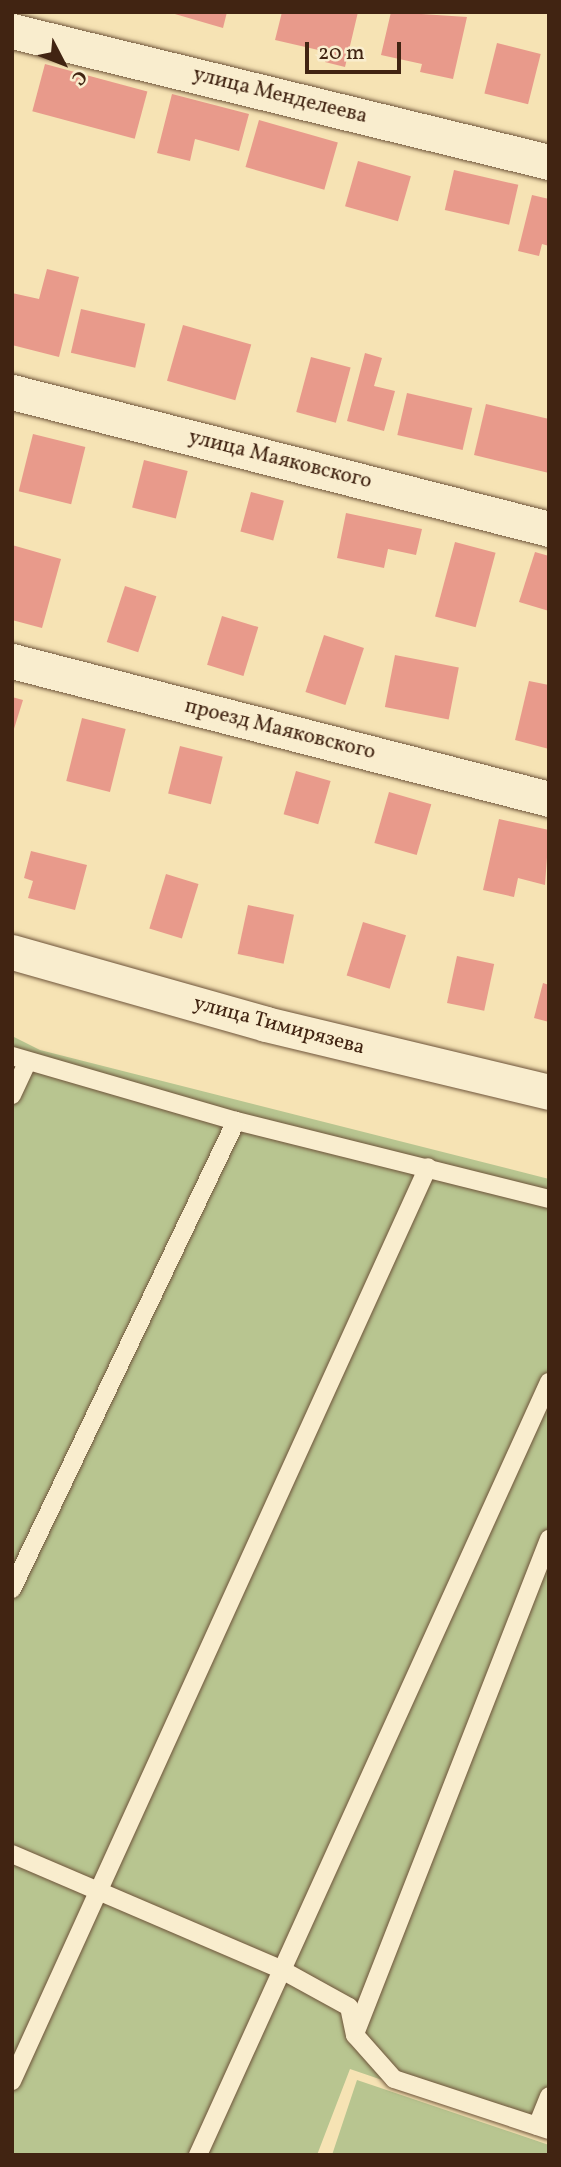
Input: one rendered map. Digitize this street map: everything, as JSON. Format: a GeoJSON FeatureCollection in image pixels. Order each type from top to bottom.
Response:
{"type":"FeatureCollection","features":[{"type":"Feature","properties":{"kind":"street","name":"улица Менделеева"},"geometry":{"type":"LineString","coordinates":[[12,31],[549,162]]}},
{"type":"Feature","properties":{"kind":"street","name":"улица Маяковского"},"geometry":{"type":"LineString","coordinates":[[12,392],[549,529]]}},
{"type":"Feature","properties":{"kind":"street","name":"проезд Маяковского"},"geometry":{"type":"LineString","coordinates":[[12,661],[549,800]]}},
{"type":"Feature","properties":{"kind":"street","name":"улица Тимирязева"},"geometry":{"type":"LineString","coordinates":[[12,952],[266,1024],[549,1092]]}},
{"type":"Feature","properties":{"kind":"lane"},"geometry":{"type":"LineString","coordinates":[[12,1095],[19,1059],[236,1121],[549,1199]]}},
{"type":"Feature","properties":{"kind":"lane"},"geometry":{"type":"LineString","coordinates":[[12,1590],[236,1121]]}},
{"type":"Feature","properties":{"kind":"lane"},"geometry":{"type":"LineString","coordinates":[[12,2081],[428,1167]]}},
{"type":"Feature","properties":{"kind":"lane"},"geometry":{"type":"LineString","coordinates":[[198,2155],[549,1382]]}},
{"type":"Feature","properties":{"kind":"lane"},"geometry":{"type":"LineString","coordinates":[[355,2035],[549,1539]]}},
{"type":"Feature","properties":{"kind":"lane"},"geometry":{"type":"LineString","coordinates":[[12,1853],[282,1970],[349,2007],[355,2035],[394,2079],[543,2128],[549,2096]]}},
{"type":"Feature","properties":{"kind":"green space"},"geometry":{"type":"Polygon","coordinates":[[[12,1036],[40,1050],[549,1179],[549,2137],[350,2069],[317,2155],[12,2155],[12,1036]]]}},
{"type":"Feature","properties":{"kind":"green space"},"geometry":{"type":"Polygon","coordinates":[[[357,2080],[549,2145],[549,2155],[332,2155],[357,2080]]]}},
{"type":"Feature","properties":{"kind":"building"},"geometry":{"type":"Polygon","coordinates":[[[168,12],[227,12],[223,28],[168,12]]]}},
{"type":"Feature","properties":{"kind":"building"},"geometry":{"type":"Polygon","coordinates":[[[282,12],[358,12],[345,67],[325,62],[327,52],[275,40],[282,12]]]}},
{"type":"Feature","properties":{"kind":"building"},"geometry":{"type":"Polygon","coordinates":[[[391,12],[467,17],[453,79],[420,72],[422,64],[381,55],[391,12]]]}},
{"type":"Feature","properties":{"kind":"building"},"geometry":{"type":"Polygon","coordinates":[[[497,43],[541,54],[528,104],[484,93],[497,43]]]}},
{"type":"Feature","properties":{"kind":"building"},"geometry":{"type":"Polygon","coordinates":[[[45,64],[147,91],[135,139],[32,111],[45,64]]]}},
{"type":"Feature","properties":{"kind":"building"},"geometry":{"type":"Polygon","coordinates":[[[172,94],[249,114],[239,151],[195,139],[190,161],[157,153],[172,94]]]}},
{"type":"Feature","properties":{"kind":"building"},"geometry":{"type":"Polygon","coordinates":[[[259,120],[338,143],[324,190],[245,167],[259,120]]]}},
{"type":"Feature","properties":{"kind":"building"},"geometry":{"type":"Polygon","coordinates":[[[358,161],[411,176],[398,221],[345,206],[358,161]]]}},
{"type":"Feature","properties":{"kind":"building"},"geometry":{"type":"Polygon","coordinates":[[[454,170],[518,185],[509,225],[445,210],[454,170]]]}},
{"type":"Feature","properties":{"kind":"building"},"geometry":{"type":"Polygon","coordinates":[[[532,195],[549,199],[549,246],[542,244],[539,256],[518,251],[532,195]]]}},
{"type":"Feature","properties":{"kind":"building"},"geometry":{"type":"Polygon","coordinates":[[[47,269],[79,277],[59,357],[12,345],[12,293],[39,299],[47,269]]]}},
{"type":"Feature","properties":{"kind":"building"},"geometry":{"type":"Polygon","coordinates":[[[81,309],[145,324],[135,368],[71,353],[81,309]]]}},
{"type":"Feature","properties":{"kind":"building"},"geometry":{"type":"Polygon","coordinates":[[[183,325],[251,345],[235,400],[167,381],[183,325]]]}},
{"type":"Feature","properties":{"kind":"building"},"geometry":{"type":"Polygon","coordinates":[[[365,353],[382,358],[374,386],[395,391],[384,431],[347,421],[365,353]]]}},
{"type":"Feature","properties":{"kind":"building"},"geometry":{"type":"Polygon","coordinates":[[[311,357],[351,368],[336,423],[296,412],[311,357]]]}},
{"type":"Feature","properties":{"kind":"building"},"geometry":{"type":"Polygon","coordinates":[[[407,393],[472,408],[463,450],[397,435],[407,393]]]}},
{"type":"Feature","properties":{"kind":"building"},"geometry":{"type":"Polygon","coordinates":[[[486,404],[549,419],[549,473],[474,455],[486,404]]]}},
{"type":"Feature","properties":{"kind":"building"},"geometry":{"type":"Polygon","coordinates":[[[33,434],[85,447],[71,504],[19,491],[33,434]]]}},
{"type":"Feature","properties":{"kind":"building"},"geometry":{"type":"Polygon","coordinates":[[[144,460],[188,471],[176,518],[132,508],[144,460]]]}},
{"type":"Feature","properties":{"kind":"building"},"geometry":{"type":"Polygon","coordinates":[[[251,492],[284,501],[273,540],[240,532],[251,492]]]}},
{"type":"Feature","properties":{"kind":"building"},"geometry":{"type":"Polygon","coordinates":[[[346,513],[422,529],[416,555],[388,549],[384,568],[337,558],[346,513]]]}},
{"type":"Feature","properties":{"kind":"building"},"geometry":{"type":"Polygon","coordinates":[[[455,542],[496,553],[476,627],[435,616],[455,542]]]}},
{"type":"Feature","properties":{"kind":"building"},"geometry":{"type":"Polygon","coordinates":[[[12,545],[61,559],[42,628],[12,620],[12,545]]]}},
{"type":"Feature","properties":{"kind":"building"},"geometry":{"type":"Polygon","coordinates":[[[535,552],[549,556],[549,611],[519,602],[535,552]]]}},
{"type":"Feature","properties":{"kind":"building"},"geometry":{"type":"Polygon","coordinates":[[[125,586],[156,596],[138,652],[107,642],[125,586]]]}},
{"type":"Feature","properties":{"kind":"building"},"geometry":{"type":"Polygon","coordinates":[[[222,616],[258,627],[243,676],[207,665],[222,616]]]}},
{"type":"Feature","properties":{"kind":"building"},"geometry":{"type":"Polygon","coordinates":[[[324,635],[364,648],[345,705],[305,692],[324,635]]]}},
{"type":"Feature","properties":{"kind":"building"},"geometry":{"type":"Polygon","coordinates":[[[395,655],[459,667],[449,719],[385,707],[395,655]]]}},
{"type":"Feature","properties":{"kind":"building"},"geometry":{"type":"Polygon","coordinates":[[[529,681],[549,685],[549,749],[515,740],[529,681]]]}},
{"type":"Feature","properties":{"kind":"building"},"geometry":{"type":"Polygon","coordinates":[[[12,697],[23,700],[13,732],[12,732],[12,697]]]}},
{"type":"Feature","properties":{"kind":"building"},"geometry":{"type":"Polygon","coordinates":[[[82,718],[126,729],[110,792],[66,781],[82,718]]]}},
{"type":"Feature","properties":{"kind":"building"},"geometry":{"type":"Polygon","coordinates":[[[180,746],[223,757],[211,804],[168,794],[180,746]]]}},
{"type":"Feature","properties":{"kind":"building"},"geometry":{"type":"Polygon","coordinates":[[[296,771],[331,781],[318,824],[284,814],[296,771]]]}},
{"type":"Feature","properties":{"kind":"building"},"geometry":{"type":"Polygon","coordinates":[[[389,792],[431,804],[417,855],[374,843],[389,792]]]}},
{"type":"Feature","properties":{"kind":"building"},"geometry":{"type":"Polygon","coordinates":[[[499,819],[549,830],[545,885],[518,878],[514,897],[483,890],[499,819]]]}},
{"type":"Feature","properties":{"kind":"building"},"geometry":{"type":"Polygon","coordinates":[[[31,851],[87,865],[75,910],[28,898],[33,881],[24,878],[31,851]]]}},
{"type":"Feature","properties":{"kind":"building"},"geometry":{"type":"Polygon","coordinates":[[[166,874],[199,884],[182,938],[149,929],[166,874]]]}},
{"type":"Feature","properties":{"kind":"building"},"geometry":{"type":"Polygon","coordinates":[[[248,905],[294,915],[284,964],[238,954],[248,905]]]}},
{"type":"Feature","properties":{"kind":"building"},"geometry":{"type":"Polygon","coordinates":[[[363,922],[406,935],[390,989],[347,976],[363,922]]]}},
{"type":"Feature","properties":{"kind":"building"},"geometry":{"type":"Polygon","coordinates":[[[457,956],[494,964],[484,1011],[447,1003],[457,956]]]}},
{"type":"Feature","properties":{"kind":"building"},"geometry":{"type":"Polygon","coordinates":[[[543,983],[549,985],[549,1022],[534,1018],[543,983]]]}}]}
